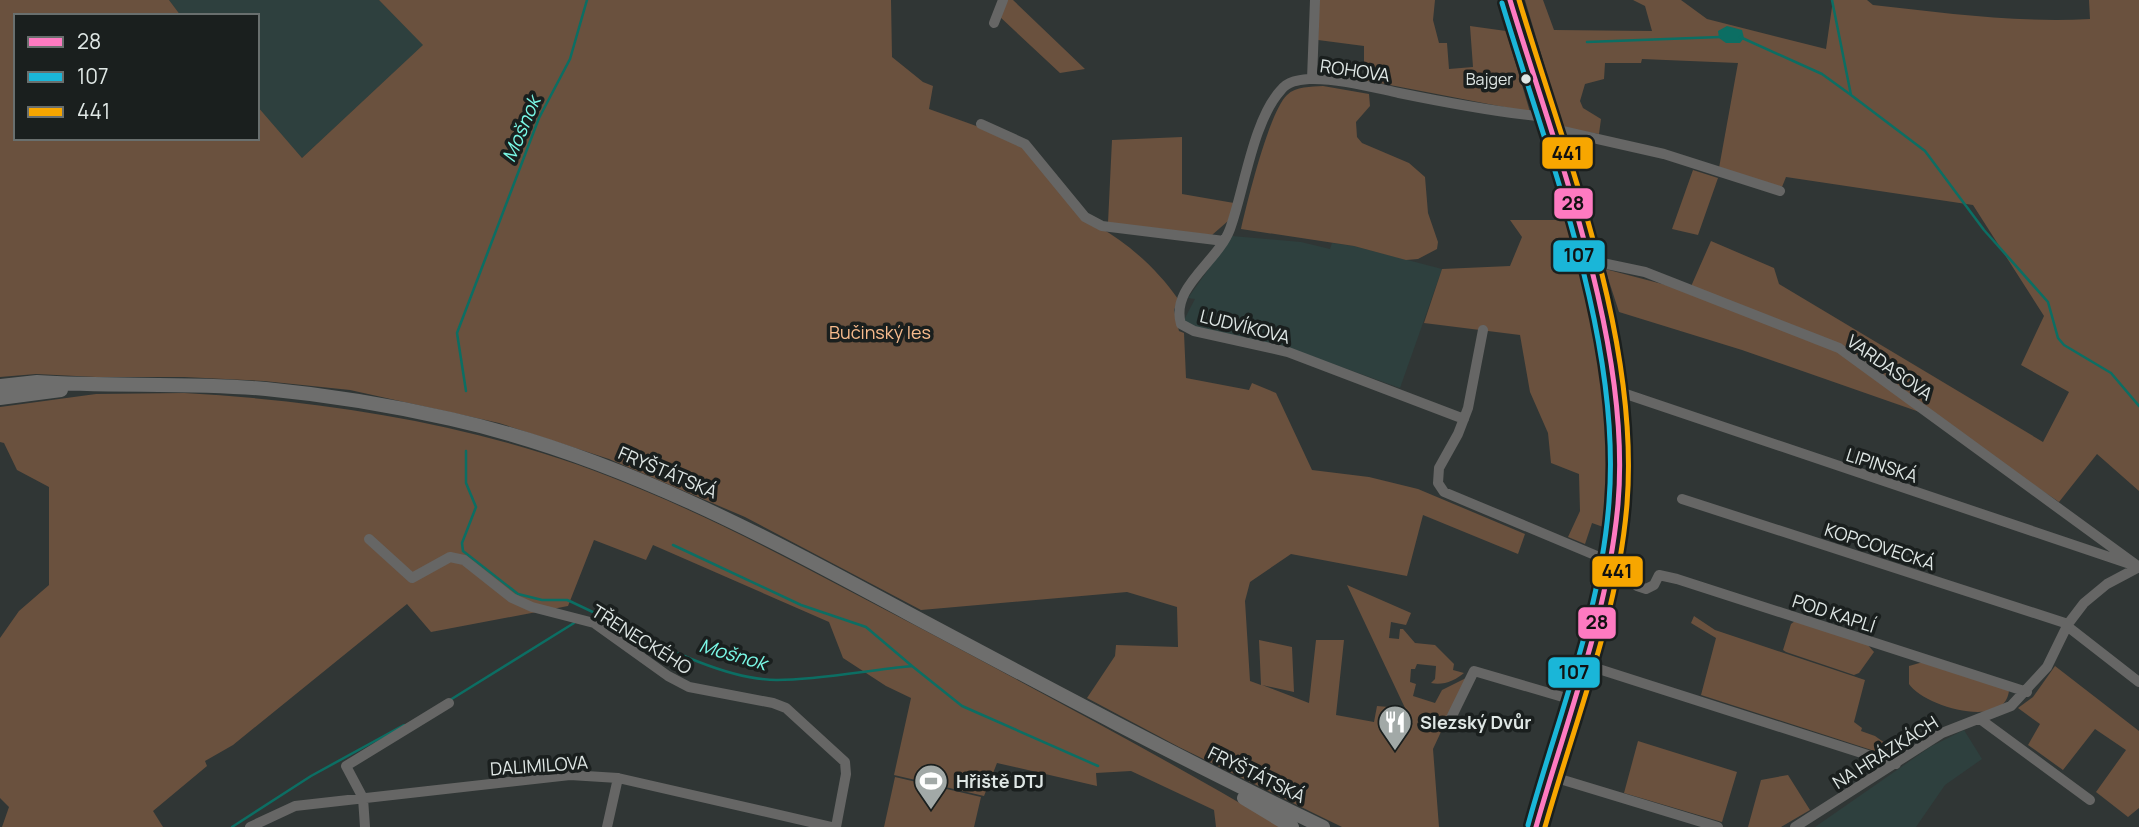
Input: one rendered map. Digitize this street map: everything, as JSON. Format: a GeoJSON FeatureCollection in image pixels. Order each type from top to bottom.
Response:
{"type":"FeatureCollection","features":[{"type":"Feature","properties":{"kind":"main road"},"geometry":{"type":"LineString","coordinates":[[1510,0],[1607,330],[1617,391],[1621,460],[1609,561],[1583,664],[1536,827]]}},
{"type":"Feature","properties":{"kind":"main road","name":"FRYŠTÁTSKÁ"},"geometry":{"type":"LineString","coordinates":[[0,386],[37,382],[96,386],[184,385],[264,389],[348,399],[474,425],[596,462],[741,524],[1175,754],[1323,827]]}},
{"type":"Feature","properties":{"kind":"main road","name":"FRYŠTÁTSKÁ"},"geometry":{"type":"LineString","coordinates":[[0,398],[96,386]]}},
{"type":"Feature","properties":{"kind":"main road","name":"FRYŠTÁTSKÁ"},"geometry":{"type":"LineString","coordinates":[[1175,754],[1292,827]]}},
{"type":"Feature","properties":{"kind":"street"},"geometry":{"type":"LineString","coordinates":[[994,23],[1003,0]]}},
{"type":"Feature","properties":{"kind":"street"},"geometry":{"type":"LineString","coordinates":[[1312,79],[1315,0]]}},
{"type":"Feature","properties":{"kind":"street","name":"ROHOVA"},"geometry":{"type":"LineString","coordinates":[[1224,241],[1259,133],[1274,99],[1282,88],[1293,81],[1312,79],[1547,122],[1664,154],[1780,191]]}},
{"type":"Feature","properties":{"kind":"street"},"geometry":{"type":"LineString","coordinates":[[981,124],[1025,144],[1079,211],[1102,226],[1224,241]]}},
{"type":"Feature","properties":{"kind":"street","name":"LUDVÍKOVA"},"geometry":{"type":"LineString","coordinates":[[1224,241],[1181,299],[1177,310],[1181,324],[1194,331],[1288,352],[1464,419]]}},
{"type":"Feature","properties":{"kind":"street","name":"VARDASOVA"},"geometry":{"type":"LineString","coordinates":[[1588,260],[1644,272],[1839,348],[2139,567]]}},
{"type":"Feature","properties":{"kind":"street"},"geometry":{"type":"LineString","coordinates":[[1483,330],[1464,419],[1438,468],[1438,483],[1444,492],[1609,561]]}},
{"type":"Feature","properties":{"kind":"street","name":"LIPINSKÁ"},"geometry":{"type":"LineString","coordinates":[[1617,391],[1720,428],[2139,567]]}},
{"type":"Feature","properties":{"kind":"street","name":"KOPCOVECKÁ"},"geometry":{"type":"LineString","coordinates":[[1682,499],[2068,625],[2139,682]]}},
{"type":"Feature","properties":{"kind":"street","name":"TŘENECKÉHO"},"geometry":{"type":"LineString","coordinates":[[369,539],[412,578],[450,557],[464,560],[512,598],[532,607],[594,623],[668,677],[689,687],[786,708],[845,762],[846,774],[834,827]]}},
{"type":"Feature","properties":{"kind":"street","name":"NA HRÁZKÁCH"},"geometry":{"type":"LineString","coordinates":[[1795,827],[1942,733],[2011,706],[2027,692],[2059,647],[2068,625],[2084,603],[2107,584],[2139,567]]}},
{"type":"Feature","properties":{"kind":"street","name":"POD KAPLÍ"},"geometry":{"type":"LineString","coordinates":[[1637,586],[1646,589],[1654,585],[1659,575],[1676,579],[2027,692]]}},
{"type":"Feature","properties":{"kind":"street"},"geometry":{"type":"LineString","coordinates":[[1583,664],[1896,764]]}},
{"type":"Feature","properties":{"kind":"street"},"geometry":{"type":"LineString","coordinates":[[1451,718],[1474,671],[1573,700]]}},
{"type":"Feature","properties":{"kind":"street"},"geometry":{"type":"LineString","coordinates":[[365,827],[362,798],[345,766],[449,703]]}},
{"type":"Feature","properties":{"kind":"street"},"geometry":{"type":"LineString","coordinates":[[1980,719],[2090,800]]}},
{"type":"Feature","properties":{"kind":"street","name":"DALIMILOVA"},"geometry":{"type":"LineString","coordinates":[[250,827],[295,806],[570,775],[618,778],[834,827]]}},
{"type":"Feature","properties":{"kind":"street"},"geometry":{"type":"LineString","coordinates":[[1550,776],[1718,827]]}},
{"type":"Feature","properties":{"kind":"street"},"geometry":{"type":"LineString","coordinates":[[607,827],[618,778]]}},
{"type":"Feature","properties":{"kind":"shaded area"},"geometry":{"type":"Polygon","coordinates":[[[169,0],[379,0],[424,45],[302,158],[259,110],[259,14],[180,14],[169,0]]]}},
{"type":"Feature","properties":{"kind":"shaded area"},"geometry":{"type":"Polygon","coordinates":[[[1727,26],[1742,30],[1744,38],[1740,43],[1726,43],[1719,38],[1718,31],[1727,26]]]}},
{"type":"Feature","properties":{"kind":"shaded area"},"geometry":{"type":"Polygon","coordinates":[[[1232,236],[1301,242],[1330,249],[1332,243],[1354,246],[1442,269],[1400,388],[1291,349],[1188,325],[1184,320],[1195,299],[1188,298],[1232,236]]]}},
{"type":"Feature","properties":{"kind":"shaded area"},"geometry":{"type":"Polygon","coordinates":[[[1964,730],[1982,759],[1945,785],[1916,827],[1815,827],[1930,747],[1964,730]]]}},
{"type":"Feature","properties":{"kind":"green space","name":"Bučinský les"},"geometry":{"type":"Polygon","coordinates":[[[0,0],[169,0],[180,14],[14,14],[14,140],[259,140],[259,108],[302,158],[423,45],[379,0],[891,0],[892,57],[923,82],[933,86],[929,109],[1018,141],[1099,227],[1142,258],[1170,288],[1178,299],[1174,310],[1179,331],[1184,333],[1186,378],[1249,390],[1252,383],[1276,393],[1312,470],[1369,477],[1418,489],[1525,534],[1518,554],[1423,515],[1407,576],[1291,554],[1250,582],[1245,601],[1250,681],[1261,685],[1259,640],[1292,647],[1294,692],[1262,685],[1309,703],[1316,640],[1344,640],[1336,715],[1374,722],[1377,706],[1400,708],[1413,725],[1347,585],[1411,613],[1406,625],[1391,622],[1389,638],[1399,639],[1400,629],[1403,629],[1415,643],[1435,645],[1454,664],[1453,670],[1464,673],[1449,682],[1436,684],[1431,683],[1435,679],[1436,666],[1417,664],[1415,669],[1411,669],[1410,682],[1416,684],[1413,696],[1435,703],[1442,690],[1466,678],[1433,749],[1439,827],[1342,827],[1179,747],[1087,698],[1115,656],[1116,645],[1178,647],[1177,607],[1127,592],[921,610],[745,517],[609,459],[499,423],[350,390],[264,381],[184,377],[36,374],[0,377],[0,0]]]}},
{"type":"Feature","properties":{"kind":"green space"},"geometry":{"type":"Polygon","coordinates":[[[1006,0],[1013,0],[1085,69],[1060,73],[999,16],[1006,0]]]}},
{"type":"Feature","properties":{"kind":"green space"},"geometry":{"type":"Polygon","coordinates":[[[1319,0],[1435,0],[1433,20],[1439,43],[1447,43],[1449,69],[1473,67],[1470,26],[1506,31],[1530,112],[1364,80],[1364,46],[1318,40],[1319,0]]]}},
{"type":"Feature","properties":{"kind":"green space"},"geometry":{"type":"Polygon","coordinates":[[[1525,0],[1543,0],[1554,30],[1652,31],[1645,6],[1633,0],[1681,0],[1707,19],[1826,49],[1833,0],[1867,0],[1873,5],[1981,16],[2063,20],[2090,19],[2089,0],[2139,0],[2139,491],[2097,454],[2059,502],[1931,416],[1742,350],[1619,312],[1605,269],[1689,291],[1711,241],[1774,268],[1779,284],[2043,442],[2069,392],[2021,365],[2044,316],[1973,205],[1786,177],[1782,187],[1719,168],[1738,63],[1642,59],[1641,63],[1605,63],[1604,79],[1585,84],[1580,101],[1583,108],[1601,119],[1599,134],[1563,128],[1525,0]]]}},
{"type":"Feature","properties":{"kind":"green space"},"geometry":{"type":"Polygon","coordinates":[[[1323,86],[1369,94],[1370,106],[1356,122],[1357,137],[1362,143],[1409,163],[1425,177],[1428,213],[1438,242],[1437,249],[1418,259],[1406,260],[1354,246],[1241,229],[1260,159],[1280,105],[1287,95],[1295,90],[1323,86]]]}},
{"type":"Feature","properties":{"kind":"green space"},"geometry":{"type":"Polygon","coordinates":[[[1182,137],[1182,194],[1234,203],[1228,221],[1212,235],[1108,223],[1112,140],[1182,137]]]}},
{"type":"Feature","properties":{"kind":"green space"},"geometry":{"type":"Polygon","coordinates":[[[1693,170],[1718,178],[1698,235],[1672,229],[1693,170]]]}},
{"type":"Feature","properties":{"kind":"green space"},"geometry":{"type":"Polygon","coordinates":[[[1510,220],[1566,220],[1602,351],[1612,431],[1610,491],[1606,528],[1592,523],[1585,544],[1568,537],[1580,511],[1579,474],[1551,463],[1548,433],[1530,392],[1520,335],[1424,323],[1442,269],[1510,266],[1522,237],[1510,220]]]}},
{"type":"Feature","properties":{"kind":"green space"},"geometry":{"type":"Polygon","coordinates":[[[184,393],[361,411],[476,435],[590,469],[681,506],[751,540],[1059,702],[1281,827],[1216,827],[1214,810],[1131,771],[1096,773],[1097,786],[997,763],[984,796],[894,775],[911,698],[886,686],[843,658],[829,622],[653,545],[646,560],[594,540],[568,606],[431,632],[407,604],[233,745],[205,761],[207,766],[153,811],[163,827],[2,827],[9,807],[0,798],[0,638],[19,611],[49,585],[49,487],[17,470],[4,443],[0,442],[0,407],[96,394],[184,393]]]}},
{"type":"Feature","properties":{"kind":"green space"},"geometry":{"type":"Polygon","coordinates":[[[1694,616],[1715,630],[1865,680],[1854,722],[1862,728],[1861,731],[1875,736],[1899,753],[1890,756],[1701,695],[1716,638],[1691,623],[1694,616]]]}},
{"type":"Feature","properties":{"kind":"green space"},"geometry":{"type":"Polygon","coordinates":[[[1795,621],[1867,644],[1874,652],[1859,673],[1854,675],[1786,652],[1783,650],[1791,624],[1795,621]]]}},
{"type":"Feature","properties":{"kind":"green space"},"geometry":{"type":"Polygon","coordinates":[[[1923,662],[2009,690],[2004,702],[1994,709],[1963,711],[1946,706],[1930,700],[1909,684],[1909,666],[1923,662]]]}},
{"type":"Feature","properties":{"kind":"green space"},"geometry":{"type":"Polygon","coordinates":[[[2055,666],[2139,731],[2139,808],[2128,817],[2096,792],[2126,750],[2095,729],[2063,770],[2028,745],[2040,724],[2018,708],[2033,697],[2055,666]]]}},
{"type":"Feature","properties":{"kind":"green space"},"geometry":{"type":"Polygon","coordinates":[[[1638,741],[1737,772],[1722,822],[1624,793],[1638,741]]]}},
{"type":"Feature","properties":{"kind":"green space"},"geometry":{"type":"Polygon","coordinates":[[[1788,775],[1810,810],[1781,827],[1748,827],[1761,780],[1788,775]]]}},
{"type":"Feature","properties":{"kind":"green space","name":"Hřiště DTJ"},"geometry":{"type":"Polygon","coordinates":[[[895,777],[981,797],[974,827],[884,827],[895,777]]]}},
{"type":"Feature","properties":{"kind":"waterway","name":"Mošnok"},"geometry":{"type":"LineString","coordinates":[[466,391],[457,333],[539,118],[570,59],[587,0]]}},
{"type":"Feature","properties":{"kind":"waterway"},"geometry":{"type":"LineString","coordinates":[[1832,0],[1851,95],[1925,151],[1984,230],[2048,302],[2058,338],[2064,345],[2111,373],[2139,406]]}},
{"type":"Feature","properties":{"kind":"waterway"},"geometry":{"type":"LineString","coordinates":[[1587,42],[1720,37]]}},
{"type":"Feature","properties":{"kind":"waterway"},"geometry":{"type":"LineString","coordinates":[[1740,37],[1822,74],[1851,95]]}},
{"type":"Feature","properties":{"kind":"waterway","name":"Mošnok"},"geometry":{"type":"LineString","coordinates":[[466,451],[466,483],[476,507],[462,543],[463,551],[518,594],[542,600],[567,600],[698,662],[752,678],[810,678],[912,666],[962,706],[1098,766]]}},
{"type":"Feature","properties":{"kind":"waterway"},"geometry":{"type":"LineString","coordinates":[[673,545],[801,605],[866,627],[912,666]]}},
{"type":"Feature","properties":{"kind":"waterway"},"geometry":{"type":"LineString","coordinates":[[450,700],[574,623]]}},
{"type":"Feature","properties":{"kind":"waterway"},"geometry":{"type":"LineString","coordinates":[[232,827],[311,776],[404,725]]}},
{"type":"Feature","properties":{"kind":"transit line","name":"28"},"geometry":{"type":"LineString","coordinates":[[1510,0],[1586,249],[1614,380],[1619,443],[1618,504],[1605,586],[1596,627],[1536,827]]}},
{"type":"Feature","properties":{"kind":"transit line","name":"441"},"geometry":{"type":"LineString","coordinates":[[1519,0],[1596,249],[1622,378],[1628,442],[1627,504],[1615,586],[1594,667],[1545,827]]}},
{"type":"Feature","properties":{"kind":"transit line","name":"107"},"geometry":{"type":"LineString","coordinates":[[1502,3],[1578,250],[1604,378],[1610,441],[1609,502],[1597,584],[1588,625],[1528,825]]}},
{"type":"Feature","properties":{"kind":"place","name":"Bajger"},"geometry":{"type":"Point","coordinates":[1526,79]}},
{"type":"Feature","properties":{"kind":"place","name":"Slezský Dvůr"},"geometry":{"type":"Point","coordinates":[1395,752]}},
{"type":"Feature","properties":{"kind":"place","name":"Hřiště DTJ"},"geometry":{"type":"Point","coordinates":[931,811]}}]}
